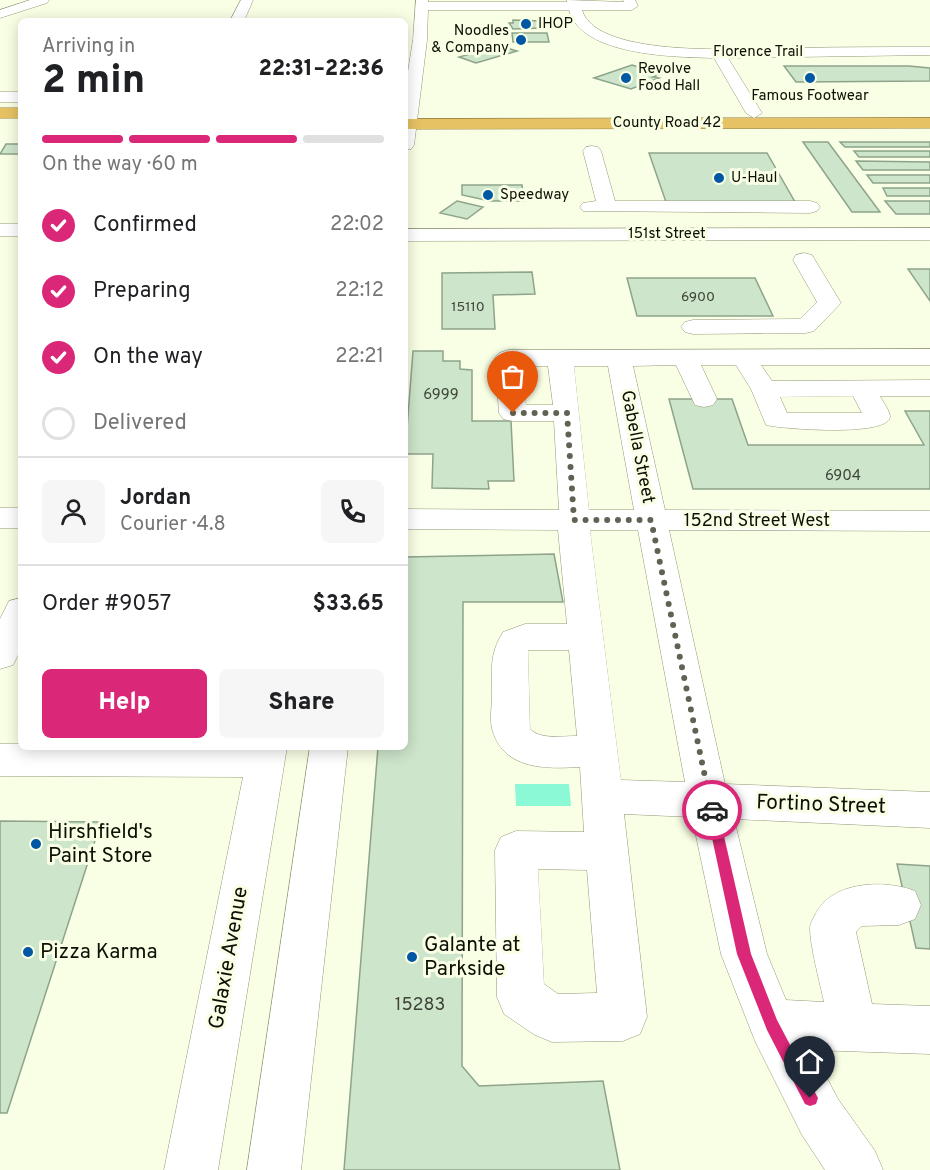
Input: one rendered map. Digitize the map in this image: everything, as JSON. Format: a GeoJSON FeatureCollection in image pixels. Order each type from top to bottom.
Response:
{"type":"FeatureCollection","features":[{"type":"Feature","properties":{"kind":"highway"},"geometry":{"type":"LineString","coordinates":[[0,113],[18,113]]}},
{"type":"Feature","properties":{"kind":"highway","name":"County Road 42"},"geometry":{"type":"LineString","coordinates":[[408,118],[930,113]]}},
{"type":"Feature","properties":{"kind":"highway","name":"County Road 42"},"geometry":{"type":"LineString","coordinates":[[408,118],[930,123]]}},
{"type":"Feature","properties":{"kind":"highway"},"geometry":{"type":"LineString","coordinates":[[0,124],[18,124]]}},
{"type":"Feature","properties":{"kind":"street"},"geometry":{"type":"LineString","coordinates":[[0,14],[43,0]]}},
{"type":"Feature","properties":{"kind":"street"},"geometry":{"type":"LineString","coordinates":[[238,18],[247,0]]}},
{"type":"Feature","properties":{"kind":"street"},"geometry":{"type":"LineString","coordinates":[[408,103],[412,42],[422,3],[631,3],[638,22]]}},
{"type":"Feature","properties":{"kind":"street","name":"Florence Trail"},"geometry":{"type":"LineString","coordinates":[[574,4],[581,23],[608,38],[660,50],[813,56],[930,51]]}},
{"type":"Feature","properties":{"kind":"street"},"geometry":{"type":"LineString","coordinates":[[892,37],[906,51]]}},
{"type":"Feature","properties":{"kind":"street"},"geometry":{"type":"LineString","coordinates":[[718,53],[754,113]]}},
{"type":"Feature","properties":{"kind":"street"},"geometry":{"type":"LineString","coordinates":[[0,97],[18,97]]}},
{"type":"Feature","properties":{"kind":"street"},"geometry":{"type":"LineString","coordinates":[[592,151],[598,207],[810,207]]}},
{"type":"Feature","properties":{"kind":"street"},"geometry":{"type":"LineString","coordinates":[[0,230],[18,230]]}},
{"type":"Feature","properties":{"kind":"street","name":"151st Street"},"geometry":{"type":"LineString","coordinates":[[408,235],[930,234]]}},
{"type":"Feature","properties":{"kind":"street"},"geometry":{"type":"LineString","coordinates":[[0,239],[18,239]]}},
{"type":"Feature","properties":{"kind":"street"},"geometry":{"type":"LineString","coordinates":[[693,327],[806,326],[829,303],[804,260]]}},
{"type":"Feature","properties":{"kind":"street"},"geometry":{"type":"LineString","coordinates":[[567,413],[513,413],[508,358],[930,357]]}},
{"type":"Feature","properties":{"kind":"street"},"geometry":{"type":"LineString","coordinates":[[560,358],[567,413],[585,637],[603,796],[606,851]]}},
{"type":"Feature","properties":{"kind":"street","name":"Gabella Street"},"geometry":{"type":"LineString","coordinates":[[618,358],[709,800],[744,954],[772,1024],[820,1117],[856,1170]]}},
{"type":"Feature","properties":{"kind":"street"},"geometry":{"type":"LineString","coordinates":[[685,358],[704,399]]}},
{"type":"Feature","properties":{"kind":"street"},"geometry":{"type":"LineString","coordinates":[[744,358],[764,389],[773,414],[777,419],[784,421],[871,421],[876,419],[876,414],[862,388],[930,388]]}},
{"type":"Feature","properties":{"kind":"street"},"geometry":{"type":"LineString","coordinates":[[0,518],[18,518]]}},
{"type":"Feature","properties":{"kind":"street","name":"152nd Street West"},"geometry":{"type":"LineString","coordinates":[[408,519],[930,521]]}},
{"type":"Feature","properties":{"kind":"street"},"geometry":{"type":"LineString","coordinates":[[0,656],[18,617]]}},
{"type":"Feature","properties":{"kind":"street"},"geometry":{"type":"LineString","coordinates":[[585,637],[525,638],[515,641],[510,650],[511,730],[515,740],[525,748],[539,751],[598,751]]}},
{"type":"Feature","properties":{"kind":"street"},"geometry":{"type":"LineString","coordinates":[[274,1170],[329,750]]}},
{"type":"Feature","properties":{"kind":"street"},"geometry":{"type":"LineString","coordinates":[[10,752],[266,754]]}},
{"type":"Feature","properties":{"kind":"street","name":"Galaxie Avenue"},"geometry":{"type":"LineString","coordinates":[[191,1170],[266,754]]}},
{"type":"Feature","properties":{"kind":"street","name":"Fortino Street"},"geometry":{"type":"LineString","coordinates":[[603,796],[930,810]]}},
{"type":"Feature","properties":{"kind":"street"},"geometry":{"type":"LineString","coordinates":[[853,1028],[832,927],[841,913],[855,906],[899,905]]}},
{"type":"Feature","properties":{"kind":"street"},"geometry":{"type":"LineString","coordinates":[[772,1024],[930,1030]]}},
{"type":"Feature","properties":{"kind":"shaded area"},"geometry":{"type":"Polygon","coordinates":[[[515,784],[569,784],[571,806],[516,806],[515,784]]]}},
{"type":"Feature","properties":{"kind":"building","name":"IHOP"},"geometry":{"type":"Polygon","coordinates":[[[513,20],[542,21],[543,28],[513,29],[509,23],[513,23],[513,20]]]}},
{"type":"Feature","properties":{"kind":"building"},"geometry":{"type":"Polygon","coordinates":[[[512,33],[547,33],[549,42],[513,42],[512,33]]]}},
{"type":"Feature","properties":{"kind":"building"},"geometry":{"type":"Polygon","coordinates":[[[500,46],[517,51],[476,63],[459,57],[492,48],[488,47],[500,46]]]}},
{"type":"Feature","properties":{"kind":"building","name":"Revolve Food Hall"},"geometry":{"type":"Polygon","coordinates":[[[632,65],[661,74],[653,77],[659,78],[631,89],[594,78],[632,65]]]}},
{"type":"Feature","properties":{"kind":"building"},"geometry":{"type":"Polygon","coordinates":[[[784,66],[930,68],[930,81],[796,82],[784,66]]]}},
{"type":"Feature","properties":{"kind":"building"},"geometry":{"type":"Polygon","coordinates":[[[803,142],[828,142],[880,212],[852,212],[803,142]]]}},
{"type":"Feature","properties":{"kind":"building"},"geometry":{"type":"Polygon","coordinates":[[[840,142],[930,142],[930,147],[845,147],[840,142]]]}},
{"type":"Feature","properties":{"kind":"building"},"geometry":{"type":"Polygon","coordinates":[[[6,144],[18,144],[18,154],[0,154],[6,144]]]}},
{"type":"Feature","properties":{"kind":"building"},"geometry":{"type":"Polygon","coordinates":[[[854,151],[930,151],[930,157],[859,157],[854,151]]]}},
{"type":"Feature","properties":{"kind":"building","name":"U-Haul"},"geometry":{"type":"Polygon","coordinates":[[[649,153],[767,153],[795,202],[666,202],[649,153]]]}},
{"type":"Feature","properties":{"kind":"building"},"geometry":{"type":"Polygon","coordinates":[[[856,161],[930,162],[930,170],[863,170],[856,161]]]}},
{"type":"Feature","properties":{"kind":"building"},"geometry":{"type":"Polygon","coordinates":[[[867,175],[930,175],[930,183],[873,183],[867,175]]]}},
{"type":"Feature","properties":{"kind":"building"},"geometry":{"type":"Polygon","coordinates":[[[462,185],[522,185],[524,201],[490,201],[462,195],[462,185]]]}},
{"type":"Feature","properties":{"kind":"building"},"geometry":{"type":"Polygon","coordinates":[[[883,188],[930,188],[930,196],[887,196],[883,188]]]}},
{"type":"Feature","properties":{"kind":"building"},"geometry":{"type":"Polygon","coordinates":[[[457,201],[483,207],[467,219],[440,213],[457,201]]]}},
{"type":"Feature","properties":{"kind":"building"},"geometry":{"type":"Polygon","coordinates":[[[885,201],[930,201],[930,214],[896,214],[885,201]]]}},
{"type":"Feature","properties":{"kind":"building"},"geometry":{"type":"Polygon","coordinates":[[[908,269],[930,269],[930,301],[908,269]]]}},
{"type":"Feature","properties":{"kind":"building"},"geometry":{"type":"Polygon","coordinates":[[[532,272],[535,294],[493,295],[495,329],[442,329],[442,273],[532,272]]]}},
{"type":"Feature","properties":{"kind":"building"},"geometry":{"type":"Polygon","coordinates":[[[627,278],[755,278],[773,316],[637,316],[627,278]]]}},
{"type":"Feature","properties":{"kind":"building"},"geometry":{"type":"Polygon","coordinates":[[[413,351],[443,351],[443,361],[460,361],[460,369],[472,370],[472,421],[511,421],[514,481],[488,481],[489,489],[432,488],[433,454],[408,454],[408,415],[413,351]]]}},
{"type":"Feature","properties":{"kind":"building"},"geometry":{"type":"Polygon","coordinates":[[[669,399],[732,399],[748,445],[924,445],[905,411],[930,411],[930,489],[693,489],[669,399]]]}},
{"type":"Feature","properties":{"kind":"building","name":"Galante at Parkside"},"geometry":{"type":"Polygon","coordinates":[[[554,554],[563,602],[463,602],[462,1066],[479,1086],[603,1081],[620,1170],[344,1170],[378,750],[408,750],[408,557],[554,554]]]}},
{"type":"Feature","properties":{"kind":"building"},"geometry":{"type":"Polygon","coordinates":[[[0,821],[101,822],[7,1113],[0,1113],[0,821]]]}},
{"type":"Feature","properties":{"kind":"building"},"geometry":{"type":"Polygon","coordinates":[[[897,864],[930,866],[930,949],[916,948],[897,864]]]}},
{"type":"Feature","properties":{"kind":"way so far"},"geometry":{"type":"LineString","coordinates":[[513,413],[567,413],[574,520],[651,520],[712,810]]}},
{"type":"Feature","properties":{"kind":"place","name":"IHOP"},"geometry":{"type":"Point","coordinates":[526,24]}},
{"type":"Feature","properties":{"kind":"place","name":"Noodles & Company"},"geometry":{"type":"Point","coordinates":[521,40]}},
{"type":"Feature","properties":{"kind":"place","name":"Revolve Food Hall"},"geometry":{"type":"Point","coordinates":[626,78]}},
{"type":"Feature","properties":{"kind":"place","name":"Famous Footwear"},"geometry":{"type":"Point","coordinates":[810,78]}},
{"type":"Feature","properties":{"kind":"place","name":"U-Haul"},"geometry":{"type":"Point","coordinates":[719,178]}},
{"type":"Feature","properties":{"kind":"place","name":"Speedway"},"geometry":{"type":"Point","coordinates":[488,195]}},
{"type":"Feature","properties":{"kind":"place","name":"Hirshfield's Paint Store"},"geometry":{"type":"Point","coordinates":[36,844]}},
{"type":"Feature","properties":{"kind":"place","name":"Pizza Karma"},"geometry":{"type":"Point","coordinates":[28,952]}},
{"type":"Feature","properties":{"kind":"place","name":"Galante at Parkside"},"geometry":{"type":"Point","coordinates":[412,957]}},
{"type":"Feature","properties":{"kind":"route"},"geometry":{"type":"LineString","coordinates":[[712,810],[744,954],[772,1024],[810,1098]]}}]}
